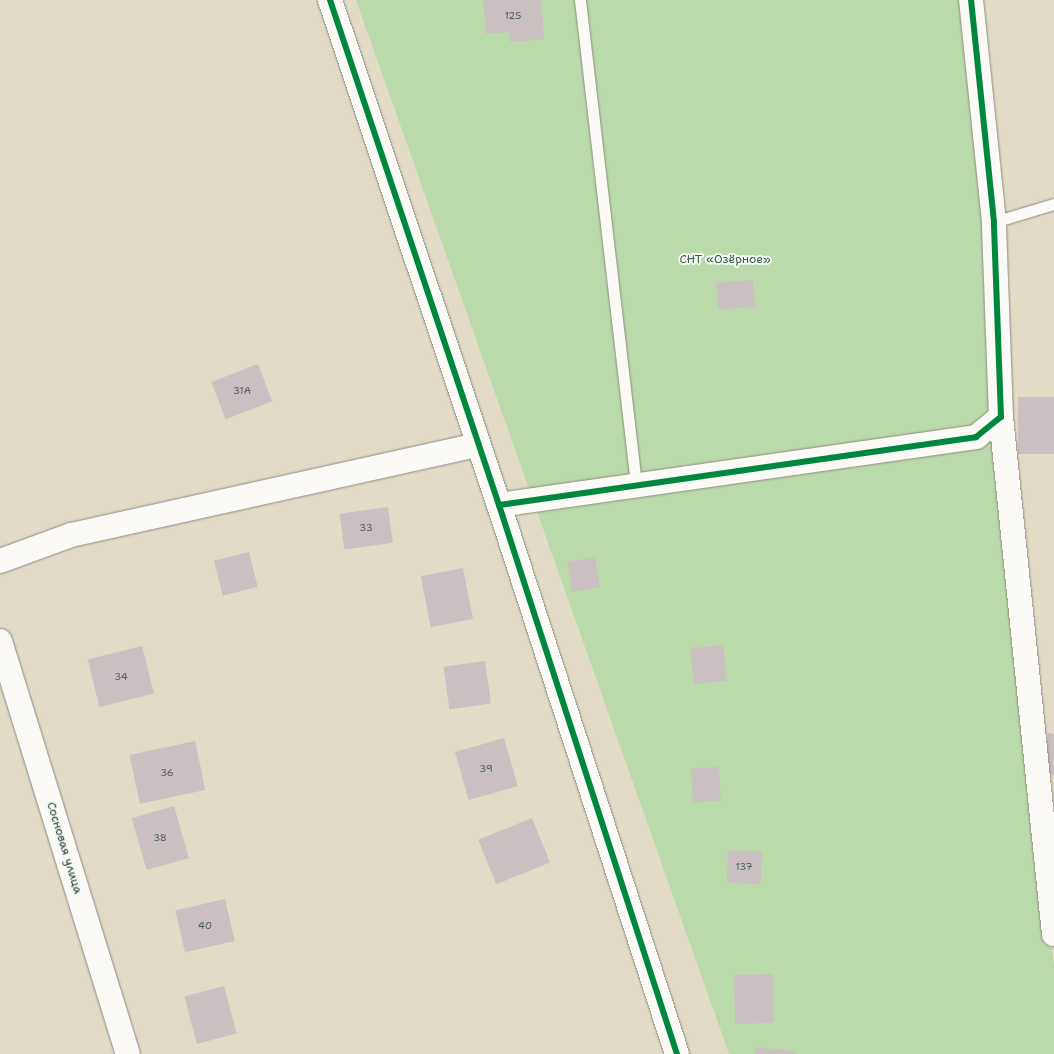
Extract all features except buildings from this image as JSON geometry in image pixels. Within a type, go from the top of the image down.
[{"type":"street","points":[[330,0],[477,444],[499,505],[677,1054]]},
{"type":"street","points":[[971,0],[994,222],[1001,417],[1054,934]]},
{"type":"street","points":[[499,505],[976,437],[1001,417]]},
{"type":"street","points":[[0,561],[71,536],[477,444]]},
{"type":"street","name":"Сосновая улица","points":[[0,641],[128,1054]]},
{"type":"lane","points":[[580,0],[636,485]]},
{"type":"lane","points":[[994,222],[1054,204]]},
{"type":"green space","name":"СНТ «Озёрное»","points":[[356,0],[962,0],[1054,967],[1054,1054],[729,1054]]},
{"type":"cycle path","points":[[330,0],[499,505],[677,1054]]},
{"type":"cycle path","points":[[499,505],[976,437],[1001,417],[994,222],[971,0]]}]
